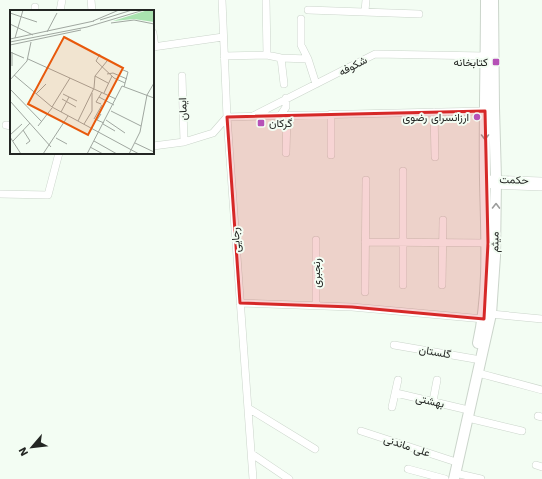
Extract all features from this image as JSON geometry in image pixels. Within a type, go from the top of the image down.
[{"type":"main road","name":"میثم","points":[[453,477],[475,359],[487,317],[488,244],[485,182],[486,0]]},
{"type":"main road","name":"میثم","points":[[453,477],[453,461],[478,373],[495,256],[496,182],[493,0]]},
{"type":"street","points":[[60,10],[62,0]]},
{"type":"street","points":[[91,0],[92,10]]},
{"type":"street","name":"رجایی","points":[[222,0],[227,117],[253,479]]},
{"type":"street","points":[[266,0],[267,55]]},
{"type":"street","points":[[365,11],[366,0]]},
{"type":"street","points":[[308,10],[419,14]]},
{"type":"street","points":[[301,19],[301,45],[308,59],[316,84]]},
{"type":"street","points":[[154,47],[223,37]]},
{"type":"street","name":"شکوفه","points":[[252,116],[375,54],[486,56]]},
{"type":"street","points":[[224,56],[267,55],[281,58],[308,59]]},
{"type":"street","points":[[281,58],[284,84]]},
{"type":"street","name":"ایمان","points":[[182,76],[184,142]]},
{"type":"street","points":[[286,98],[286,108],[283,116],[286,153]]},
{"type":"street","points":[[154,146],[184,142],[213,133],[227,117],[485,111]]},
{"type":"street","points":[[434,112],[435,157]]},
{"type":"street","points":[[330,114],[331,155]]},
{"type":"street","points":[[0,194],[48,195],[59,154]]},
{"type":"street","points":[[402,171],[403,285]]},
{"type":"street","points":[[365,292],[366,180]]},
{"type":"street","name":"حکمت","points":[[485,182],[542,181]]},
{"type":"street","name":"حکمت","points":[[496,182],[542,187]]},
{"type":"street","points":[[442,285],[443,220]]},
{"type":"street","name":"رنجبری","points":[[316,240],[316,306]]},
{"type":"street","points":[[365,242],[442,242],[488,244]]},
{"type":"street","points":[[240,302],[352,307],[487,317],[542,319]]},
{"type":"street","name":"گلستان","points":[[394,345],[475,359]]},
{"type":"street","points":[[478,373],[542,390]]},
{"type":"street","points":[[392,407],[398,380]]},
{"type":"street","points":[[433,401],[437,380]]},
{"type":"street","name":"بهشتی","points":[[396,393],[433,401],[522,431]]},
{"type":"street","points":[[248,408],[315,449]]},
{"type":"street","name":"علی ماندنی","points":[[361,431],[453,461]]},
{"type":"street","points":[[252,454],[289,479]]},
{"type":"street","points":[[408,469],[445,479]]},
{"type":"street","points":[[453,477],[480,479]]},
{"type":"highlighted area","points":[[485,111],[488,243],[484,319],[352,307],[240,303],[227,117]]},
{"type":"place","name":"کتابخانه","points":[[496,62]]},
{"type":"place","name":"ارزانسرای رضوی","points":[[477,117]]},
{"type":"place","name":"گرکان","points":[[261,123]]}]
